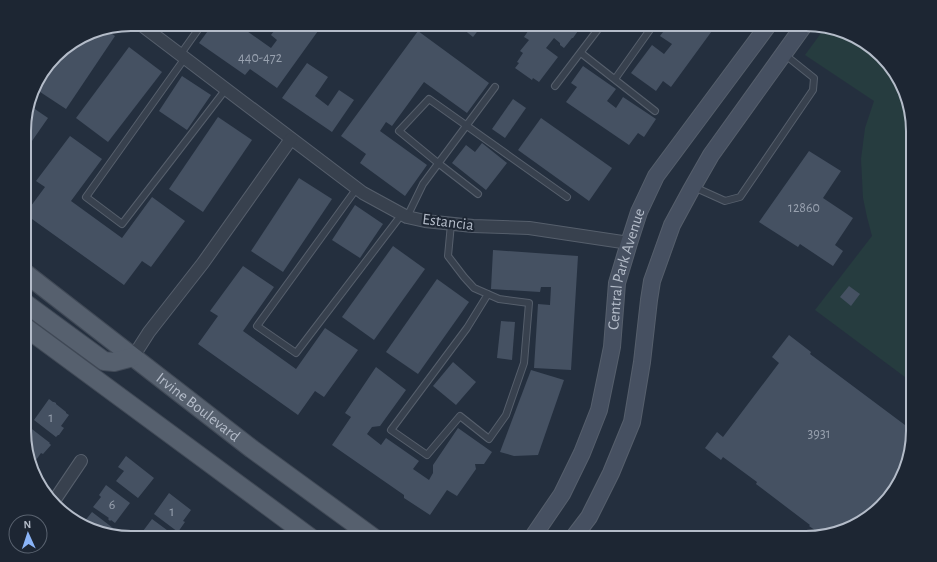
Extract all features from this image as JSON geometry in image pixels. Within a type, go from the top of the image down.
[{"type":"main road","name":"Irvine Boulevard","points":[[31,278],[252,449],[364,531]]},
{"type":"main road","points":[[31,308],[104,361],[114,362],[134,357]]},
{"type":"main road","points":[[31,331],[302,531]]},
{"type":"street","name":"Estancia","points":[[149,31],[363,193],[404,215],[425,221],[473,226],[529,228],[628,243]]},
{"type":"street","name":"Central Park Avenue","points":[[537,531],[562,494],[582,453],[599,410],[612,347],[617,283],[628,243],[639,212],[656,176],[764,31]]},
{"type":"street","name":"Central Park Avenue","points":[[578,531],[589,517],[632,422],[642,362],[652,281],[672,226],[711,155],[800,31]]},
{"type":"street","points":[[134,357],[149,332],[203,263],[291,139]]},
{"type":"street","points":[[56,497],[81,461]]},
{"type":"lane","points":[[198,31],[86,197],[122,224],[226,89]]},
{"type":"lane","points":[[555,86],[597,31]]},
{"type":"lane","points":[[615,79],[649,31]]},
{"type":"lane","points":[[581,53],[655,111]]},
{"type":"lane","points":[[693,186],[725,201],[740,197],[813,90],[814,78],[784,54]]},
{"type":"lane","points":[[357,188],[257,326],[296,353],[404,215],[423,184],[495,87]]},
{"type":"lane","points":[[478,194],[400,131],[429,99],[567,197]]},
{"type":"lane","points":[[451,224],[448,256],[474,288],[500,299],[529,303],[524,363],[506,416],[489,439],[460,416],[427,455],[391,430],[467,328],[488,294]]},
{"type":"green space","points":[[822,32],[832,34],[856,44],[877,60],[893,81],[901,99],[906,124],[906,378],[815,310],[872,236],[863,198],[861,159],[865,128],[874,101],[805,55]]},
{"type":"building","points":[[208,31],[247,31],[271,48],[277,40],[271,35],[274,31],[318,31],[277,88],[250,69],[245,75],[199,43]]},
{"type":"building","points":[[418,31],[489,83],[467,113],[424,82],[392,126],[386,122],[380,131],[427,165],[405,196],[360,163],[366,154],[341,136]]},
{"type":"building","points":[[466,31],[478,31],[473,37]]},
{"type":"building","points":[[528,31],[578,31],[564,48],[554,38],[546,48],[558,57],[539,82],[533,78],[532,80],[515,68],[523,53],[520,51],[529,40],[524,37]]},
{"type":"building","points":[[664,31],[712,31],[671,87],[663,81],[656,91],[631,73],[652,45],[664,54],[672,44],[660,36]]},
{"type":"building","points":[[111,33],[115,36],[66,109],[40,92],[44,81],[56,65],[75,48],[87,41]]},
{"type":"building","points":[[129,47],[162,72],[108,142],[76,118]]},
{"type":"building","points":[[307,63],[328,77],[315,96],[328,106],[339,90],[354,100],[332,132],[282,98]]},
{"type":"building","points":[[583,66],[616,89],[607,101],[616,108],[623,97],[656,119],[644,137],[638,133],[629,145],[566,102],[577,87],[571,83]]},
{"type":"building","points":[[182,76],[211,95],[187,130],[159,111]]},
{"type":"building","points":[[513,99],[526,108],[505,138],[492,129]]},
{"type":"building","points":[[34,108],[48,118],[31,142]]},
{"type":"building","points":[[218,117],[252,140],[203,212],[169,189]]},
{"type":"building","points":[[541,118],[612,168],[589,201],[518,150]]},
{"type":"building","points":[[70,136],[102,159],[71,201],[122,238],[152,197],[185,221],[151,267],[142,261],[124,285],[31,218],[31,206],[45,187],[36,181]]},
{"type":"building","points":[[482,143],[507,163],[486,190],[452,163],[466,145],[475,152]]},
{"type":"building","points":[[809,151],[841,171],[823,198],[853,218],[835,245],[843,251],[833,266],[800,244],[798,247],[759,222]]},
{"type":"building","points":[[299,178],[332,199],[283,272],[251,251]]},
{"type":"building","points":[[355,205],[383,224],[360,258],[332,240]]},
{"type":"building","points":[[393,246],[425,269],[374,340],[342,317]]},
{"type":"building","points":[[493,250],[578,256],[571,370],[534,368],[538,304],[550,305],[551,287],[541,287],[540,292],[491,289]]},
{"type":"building","points":[[243,266],[274,287],[243,331],[296,369],[325,328],[358,350],[324,397],[315,391],[298,415],[198,344],[218,316],[210,311]]},
{"type":"building","points":[[437,279],[469,302],[418,374],[386,352]]},
{"type":"building","points":[[849,286],[860,294],[851,306],[840,297]]},
{"type":"building","points":[[501,321],[515,322],[512,360],[497,358]]},
{"type":"building","points":[[789,335],[811,352],[810,354],[906,426],[904,451],[901,463],[893,481],[877,502],[856,518],[838,526],[816,531],[756,484],[757,482],[723,457],[721,460],[705,448],[717,432],[723,437],[779,363],[772,357]]},
{"type":"building","points":[[453,362],[476,382],[456,405],[433,386]]},
{"type":"building","points":[[376,367],[406,390],[380,426],[372,427],[367,434],[381,445],[386,438],[419,461],[413,469],[429,480],[433,473],[433,465],[458,428],[492,452],[484,464],[475,464],[476,469],[457,496],[447,490],[430,515],[404,498],[404,495],[332,445],[351,417],[345,413]]},
{"type":"building","points":[[531,370],[564,380],[538,455],[514,456],[500,452]]},
{"type":"building","points":[[49,399],[56,403],[69,415],[61,426],[64,428],[56,437],[34,420]]},
{"type":"building","points":[[31,428],[51,445],[43,454],[41,453],[36,461]]},
{"type":"building","points":[[126,456],[154,478],[138,498],[116,481],[124,471],[118,467]]},
{"type":"building","points":[[106,485],[130,503],[115,523],[111,520],[110,521],[108,519],[109,518],[93,507],[101,497],[99,495]]},
{"type":"building","points":[[169,493],[191,510],[183,521],[185,522],[179,531],[154,514]]},
{"type":"building","points":[[92,512],[113,528],[105,528],[86,520]]},
{"type":"building","points":[[152,519],[168,531],[143,531]]}]
